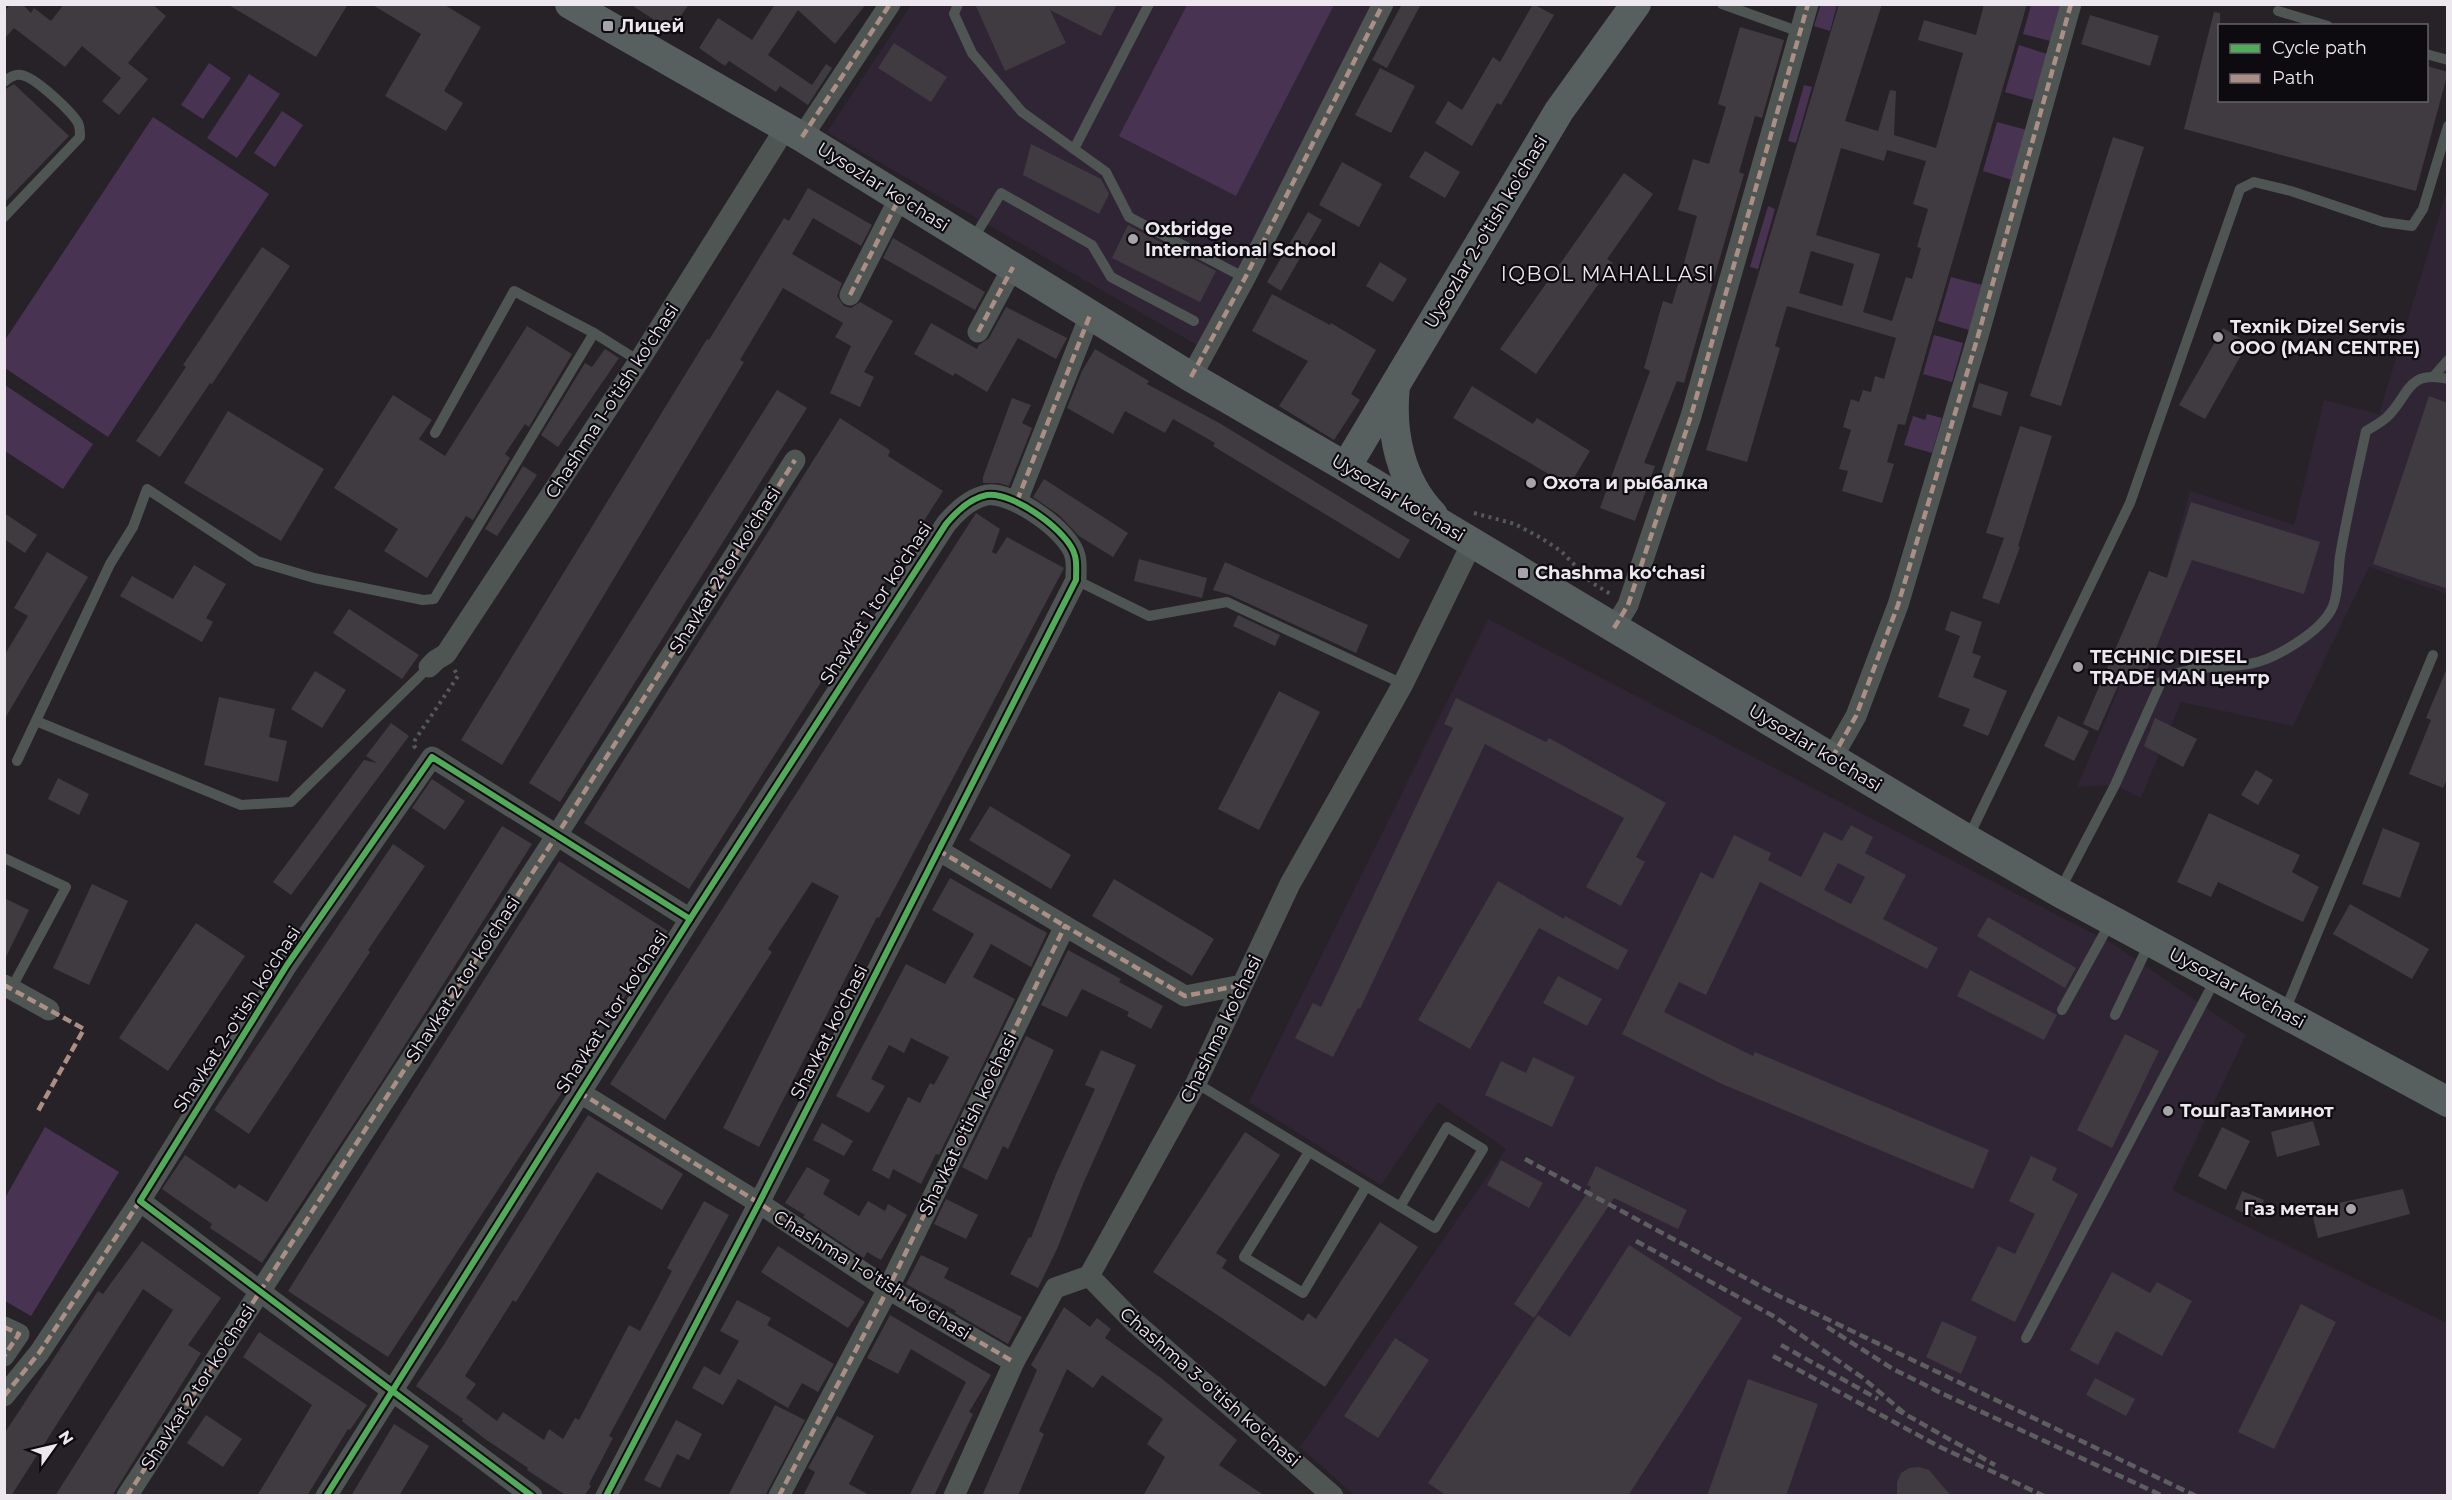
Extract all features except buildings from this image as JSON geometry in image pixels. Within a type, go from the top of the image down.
[{"type":"main road","name":"Uysozlar ko'chasi","points":[[570,4],[794,132],[1191,377],[1346,467],[1455,518],[1472,543],[1621,616],[1832,758],[1967,839],[2059,892],[2448,1102]]},
{"type":"main road","name":"Uysozlar 2-o'tish ko'chasi","points":[[1346,467],[1559,111],[1636,4]]},
{"type":"main road","points":[[1395,384],[1393,424],[1401,462],[1429,511],[1455,518]]},
{"type":"street","name":"Chashma 1-o'tish ko'chasi","points":[[438,661],[794,132],[890,4]]},
{"type":"street","points":[[1191,377],[1245,278],[1383,4]]},
{"type":"street","points":[[1621,616],[1691,416],[1808,4]]},
{"type":"street","points":[[1832,758],[1856,716],[1898,604],[1978,336],[2071,4]]},
{"type":"street","points":[[850,295],[900,197]]},
{"type":"street","points":[[978,332],[1013,267]]},
{"type":"street","points":[[1017,501],[1090,315]]},
{"type":"street","name":"Shavkat 2 tor ko'chasi","points":[[127,1496],[557,835],[795,460]]},
{"type":"street","name":"Shavkat 1 tor ko'chasi","points":[[326,1496],[579,1092],[946,524],[955,513],[976,498],[988,495],[1017,501],[1067,540],[1075,556],[1076,579]]},
{"type":"street","name":"Chashma ko'chasi","points":[[1089,1276],[1196,1083],[1290,884],[1402,684],[1472,543]]},
{"type":"street","name":"Shavkat ko'chasi","points":[[606,1496],[759,1203],[1076,579]]},
{"type":"street","points":[[432,757],[690,919]]},
{"type":"street","name":"Shavkat 2-o'tish ko'chasi","points":[[4,1396],[39,1353],[140,1201],[287,965],[432,757]]},
{"type":"street","points":[[938,850],[1185,996],[1242,985]]},
{"type":"street","name":"Shavkat o'tish ko'chasi","points":[[778,1496],[888,1289],[1065,926]]},
{"type":"street","points":[[8,987],[49,1010]]},
{"type":"street","name":"Chashma 1-o'tish ko'chasi","points":[[579,1092],[759,1203],[888,1289],[1014,1362]]},
{"type":"street","points":[[140,1201],[532,1496]]},
{"type":"street","points":[[954,1496],[1014,1362],[1055,1288],[1089,1276]]},
{"type":"street","name":"Chashma 3-o'tish ko'chasi","points":[[1089,1276],[1133,1321],[1333,1496]]},
{"type":"street","points":[[4,1356],[12,1330]]},
{"type":"lane","points":[[958,4],[954,14],[972,53],[1022,112],[1106,172],[1129,217],[1245,278]]},
{"type":"lane","points":[[1074,149],[1149,4]]},
{"type":"lane","points":[[1722,4],[1800,32]]},
{"type":"lane","points":[[2278,11],[2321,24]]},
{"type":"lane","points":[[2428,54],[2448,60]]},
{"type":"lane","points":[[4,82],[9,77],[21,75],[32,80],[64,106],[79,125],[80,137],[4,217]]},
{"type":"lane","points":[[1967,839],[2130,503],[2240,189],[2254,182],[2291,191],[2383,222],[2412,226],[2422,209],[2448,126]]},
{"type":"lane","points":[[972,241],[1000,193],[1092,244],[1111,277],[1194,321]]},
{"type":"lane","points":[[435,433],[514,291],[594,333],[639,362]]},
{"type":"lane","points":[[18,761],[110,564],[133,527],[147,489],[257,561],[314,578],[423,600],[435,599],[594,333]]},
{"type":"lane","points":[[2434,376],[2448,360]]},
{"type":"lane","points":[[2059,892],[2115,785],[2161,682],[2169,675],[2181,672],[2252,664],[2290,648],[2317,627],[2333,606],[2340,555],[2366,431],[2387,417],[2411,383],[2434,376],[2448,379]]},
{"type":"lane","points":[[1076,579],[1149,616],[1227,602],[1402,684]]},
{"type":"lane","points":[[2284,1013],[2433,655]]},
{"type":"lane","points":[[36,722],[241,805],[291,802],[438,661]]},
{"type":"lane","points":[[4,858],[66,887],[8,987]]},
{"type":"lane","points":[[2061,1010],[2111,920]]},
{"type":"lane","points":[[2115,1015],[2150,941]]},
{"type":"lane","points":[[2026,1338],[2217,977]]},
{"type":"lane","points":[[1196,1083],[1366,1187],[1435,1228],[1483,1149],[1448,1126],[1400,1207]]},
{"type":"lane","points":[[1309,1152],[1245,1257],[1303,1293],[1366,1187]]},
{"type":"path","points":[[1455,518],[1482,516],[1515,524],[1541,538],[1561,551],[1621,616]]},
{"type":"path","points":[[432,757],[414,746],[415,740],[458,676],[438,661]]},
{"type":"shaded area","points":[[1821,4],[1837,5],[1830,31],[1814,26]]},
{"type":"shaded area","name":"Oxbridge International School","points":[[911,5],[1379,5],[1197,345],[827,132]]},
{"type":"shaded area","points":[[1187,5],[1334,5],[1236,196],[1119,136]]},
{"type":"shaded area","points":[[2031,5],[2060,5],[2050,41],[2023,34]]},
{"type":"shaded area","points":[[2019,45],[2047,54],[2033,100],[2005,92]]},
{"type":"shaded area","points":[[209,63],[231,78],[203,119],[181,105]]},
{"type":"shaded area","points":[[249,74],[280,94],[237,158],[207,138]]},
{"type":"shaded area","points":[[1804,85],[1812,87],[1796,143],[1788,141]]},
{"type":"shaded area","points":[[282,111],[303,125],[275,167],[254,153]]},
{"type":"shaded area","points":[[153,117],[269,194],[108,437],[5,368],[5,340]]},
{"type":"shaded area","points":[[1997,122],[2027,130],[2012,180],[1983,171]]},
{"type":"shaded area","points":[[2447,190],[2447,594],[2369,567],[2293,726],[2181,702],[2141,798],[2115,785],[2077,787],[2168,572],[2190,491],[2294,525],[2324,400],[2379,414]]},
{"type":"shaded area","points":[[1768,206],[1775,209],[1758,269],[1750,267]]},
{"type":"shaded area","points":[[1951,277],[1982,285],[1969,330],[1938,321]]},
{"type":"shaded area","points":[[1934,335],[1963,343],[1952,382],[1923,374]]},
{"type":"shaded area","points":[[5,385],[93,444],[63,489],[5,451]]},
{"type":"shaded area","points":[[1927,414],[1942,418],[1932,453],[1904,445],[1913,416],[1925,420]]},
{"type":"shaded area","points":[[1488,619],[2115,945],[2246,1035],[2172,1190],[2447,1323],[2447,1495],[1354,1495],[1300,1447],[1506,1149],[1438,1102],[1381,1185],[1249,1102]]},
{"type":"shaded area","points":[[45,1127],[119,1172],[31,1316],[5,1301],[5,1198]]},
{"type":"railway","points":[[1525,1159],[1779,1296],[2196,1496]]},
{"type":"railway","points":[[1636,1241],[1775,1317],[1863,1378],[1904,1413]]},
{"type":"railway","points":[[1827,1327],[1893,1369],[2163,1496]]},
{"type":"railway","points":[[1781,1345],[1878,1399]]},
{"type":"railway","points":[[1773,1356],[1938,1446],[2044,1496]]},
{"type":"railway","points":[[1896,1409],[1995,1465]]},
{"type":"marked path","points":[[802,137],[890,4]]},
{"type":"marked path","points":[[1191,377],[1245,278],[1383,4]]},
{"type":"marked path","points":[[1614,628],[1628,605],[1691,416],[1808,4]]},
{"type":"marked path","points":[[1832,758],[1856,716],[1898,605],[1978,336],[2071,4]]},
{"type":"marked path","points":[[850,295],[900,197]]},
{"type":"marked path","points":[[978,332],[1013,267]]},
{"type":"marked path","points":[[1017,501],[1090,315]]},
{"type":"marked path","points":[[127,1496],[557,835],[795,460]]},
{"type":"marked path","points":[[938,850],[1065,926]]},
{"type":"marked path","points":[[779,1496],[888,1289],[1065,926],[1185,996],[1242,985]]},
{"type":"marked path","points":[[4,985],[84,1029],[38,1111]]},
{"type":"marked path","points":[[579,1092],[759,1203],[888,1289],[1014,1362]]},
{"type":"marked path","points":[[4,1396],[39,1353],[140,1201]]},
{"type":"marked path","points":[[4,1327],[19,1334],[4,1356]]},
{"type":"cycle path","points":[[326,1496],[690,919],[946,524],[964,506],[975,499],[987,495],[998,495],[1011,499],[1038,515],[1063,536],[1075,556],[1076,580],[759,1203],[606,1496]]},
{"type":"cycle path","points":[[532,1496],[140,1201],[287,965],[432,757],[690,919]]},
{"type":"place","name":"Лицей","points":[[608,26]]},
{"type":"place","name":"Oxbridge International School","points":[[1133,239]]},
{"type":"place","name":"Texnik Dizel Servis OOO (MAN CENTRE)","points":[[2218,337]]},
{"type":"place","name":"Охота и рыбалка","points":[[1531,483]]},
{"type":"place","name":"Chashma ko‘chasi","points":[[1523,573]]},
{"type":"place","name":"TECHNIC DIESEL TRADE MAN центр","points":[[2078,667]]},
{"type":"place","name":"ТошГазТаминот","points":[[2168,1111]]},
{"type":"place","name":"Газ метан","points":[[2351,1209]]},
{"type":"district","name":"IQBOL MAHALLASI","points":[[1608,274]]}]
